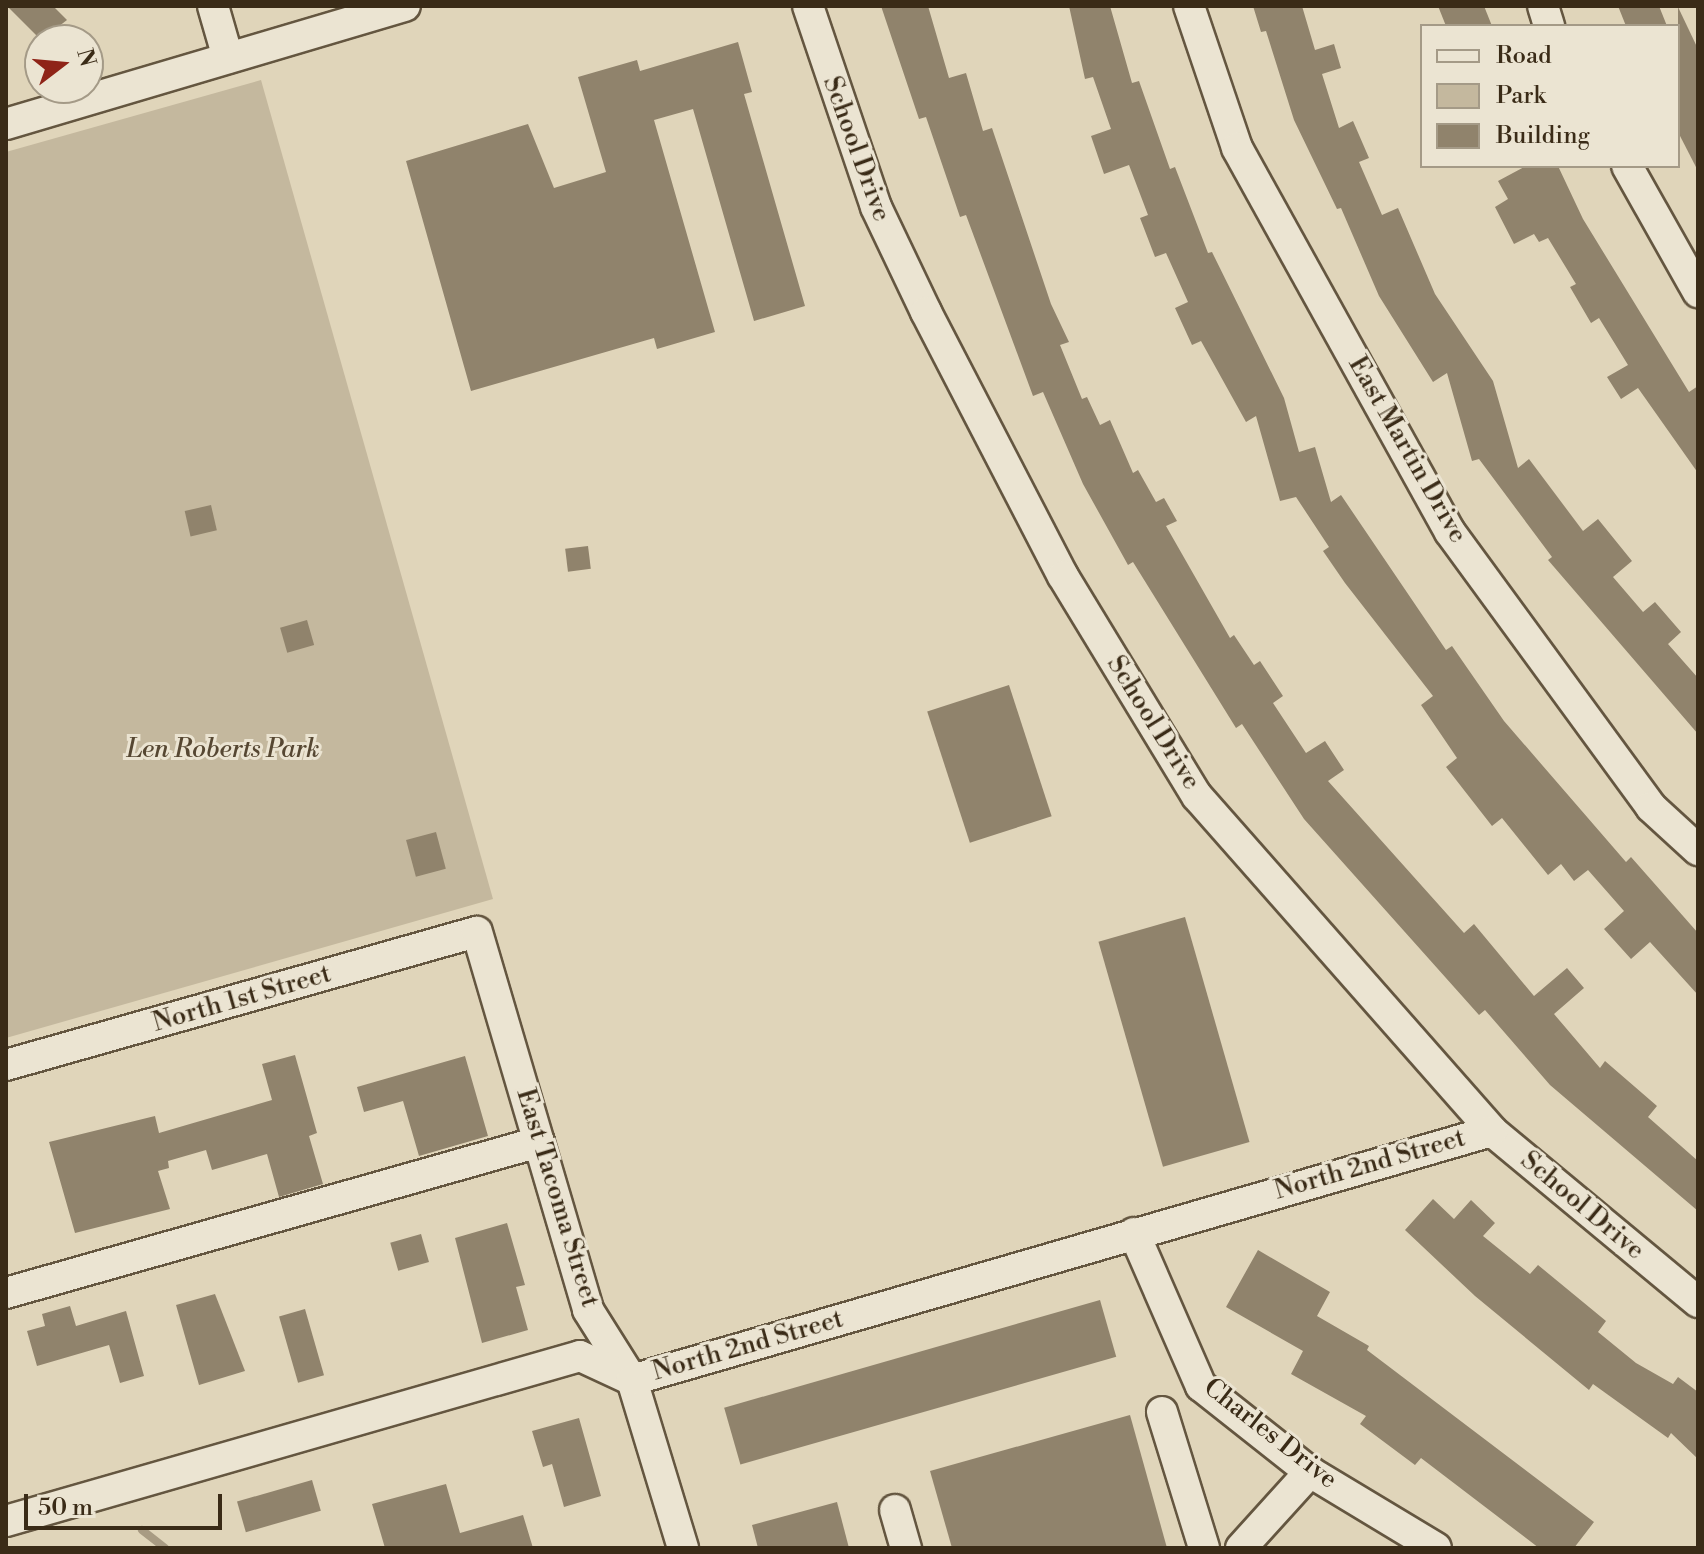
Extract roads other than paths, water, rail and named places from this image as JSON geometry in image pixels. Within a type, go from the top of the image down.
[{"type":"street","points":[[213,6],[228,58]]},
{"type":"street","points":[[6,124],[405,6]]},
{"type":"street","name":"School Drive","points":[[808,6],[876,207],[1063,576],[1197,796],[1492,1131],[1698,1302]]},
{"type":"street","name":"East Martin Drive","points":[[1189,6],[1237,148],[1450,532],[1651,807],[1698,850]]},
{"type":"street","points":[[1628,168],[1698,292]]},
{"type":"street","name":"North 1st Street","points":[[6,1065],[477,932]]},
{"type":"street","name":"East Tacoma Street","points":[[477,932],[588,1310],[632,1380],[683,1548]]},
{"type":"street","name":"North 2nd Street","points":[[6,1521],[580,1356],[632,1380],[1492,1131]]},
{"type":"street","points":[[6,1293],[539,1142]]},
{"type":"street","name":"Charles Drive","points":[[1134,1233],[1201,1386],[1310,1472],[1436,1548]]},
{"type":"street","points":[[1162,1412],[1204,1548]]},
{"type":"street","points":[[1241,1548],[1310,1472]]},
{"type":"street","points":[[895,1510],[906,1548]]},
{"type":"waterway","points":[[142,1530],[165,1548]]},
{"type":"park label","name":"Len Roberts Park","points":[[223,750]]}]
